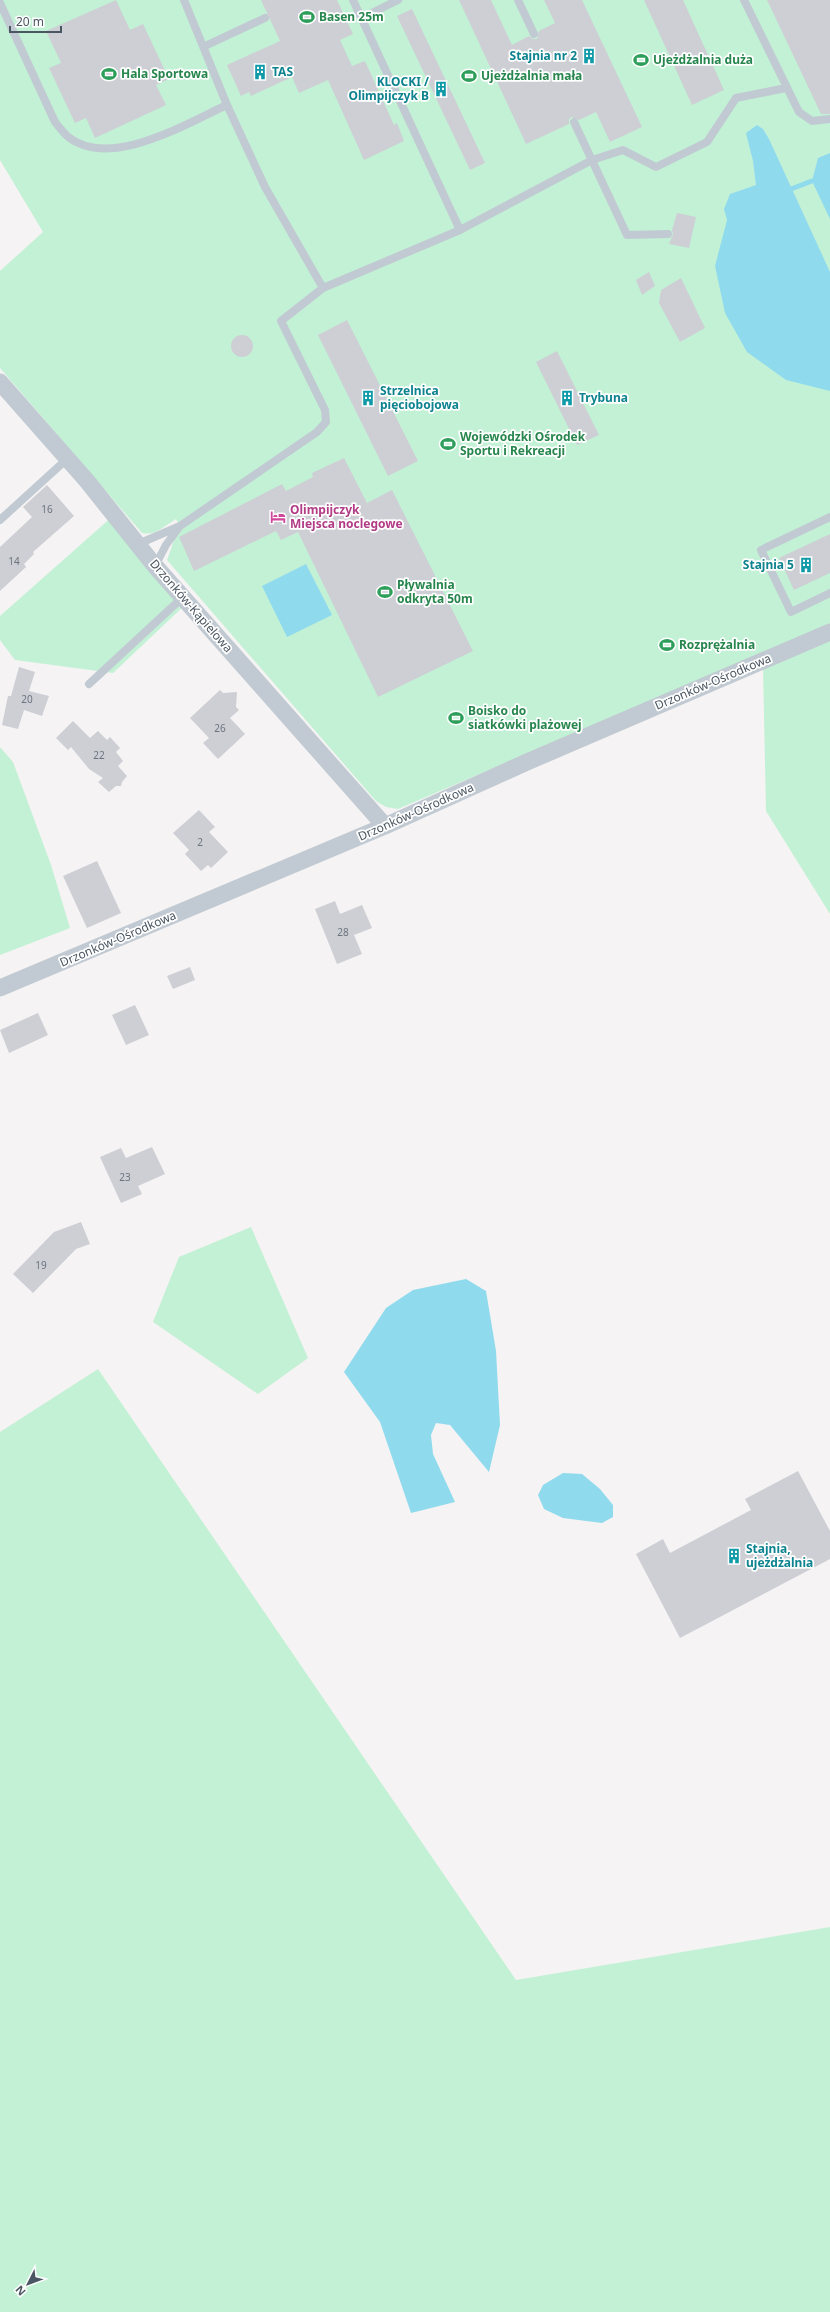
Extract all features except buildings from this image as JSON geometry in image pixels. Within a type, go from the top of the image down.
[{"type":"street","name":"Drzonków-Kąpielowa","points":[[0,382],[67,459],[155,566],[385,826]]},
{"type":"street","name":"Drzonków-Ośrodkowa","points":[[0,988],[385,826],[534,759],[830,632]]},
{"type":"lane","points":[[184,0],[205,46],[227,104],[266,187],[323,288]]},
{"type":"lane","points":[[353,0],[460,230]]},
{"type":"lane","points":[[362,18],[398,0]]},
{"type":"lane","points":[[518,0],[534,34]]},
{"type":"lane","points":[[744,0],[799,112],[812,121],[830,119]]},
{"type":"lane","points":[[0,3],[55,122],[68,137],[87,146],[108,149],[141,144],[227,104]]},
{"type":"lane","points":[[205,46],[265,18]]},
{"type":"lane","points":[[138,544],[180,526],[318,432],[326,422],[325,410],[281,321],[323,288],[460,230],[592,160],[623,150],[656,167],[707,142],[736,98],[786,88]]},
{"type":"lane","points":[[574,122],[627,235],[668,234]]},
{"type":"lane","points":[[0,520],[67,459]]},
{"type":"lane","points":[[830,517],[761,550],[791,612],[830,593]]},
{"type":"lane","points":[[155,566],[166,545],[180,526]]},
{"type":"lane","points":[[89,684],[183,597]]},
{"type":"green space","name":"Wojewódzki Ośrodek Sportu i Rekreacji","points":[[0,0],[830,0],[830,624],[398,809],[386,807],[376,801],[167,560],[176,535],[182,530],[176,519],[156,532],[147,534],[142,533],[0,368],[0,271],[43,232],[0,160]]},
{"type":"green space","points":[[114,515],[188,602],[113,673],[15,660],[0,640],[0,616]]},
{"type":"green space","points":[[830,638],[830,914],[766,811],[763,666]]},
{"type":"green space","points":[[0,747],[13,762],[51,865],[70,928],[0,955]]},
{"type":"green space","points":[[251,1227],[308,1358],[258,1394],[153,1322],[179,1257]]},
{"type":"green space","points":[[98,1369],[516,1980],[830,1927],[830,2312],[0,2312],[0,1432]]},
{"type":"water","points":[[757,125],[763,129],[769,139],[830,272],[830,391],[786,380],[747,352],[725,313],[715,266],[727,220],[724,209],[730,194],[756,185],[753,161],[746,133]]},
{"type":"water","points":[[830,153],[830,219],[812,181],[818,158]]},
{"type":"water","points":[[306,564],[332,615],[287,637],[262,586]]},
{"type":"water","points":[[466,1279],[486,1291],[496,1351],[500,1425],[489,1472],[450,1425],[436,1423],[431,1435],[433,1454],[455,1502],[411,1513],[380,1422],[344,1372],[386,1308],[413,1290]]},
{"type":"water","points":[[563,1473],[582,1474],[600,1489],[613,1505],[613,1517],[602,1523],[563,1518],[544,1509],[538,1495],[543,1485]]},
{"type":"waterway","points":[[791,189],[812,181]]},
{"type":"place","name":"Basen 25m","points":[[307,17]]},
{"type":"place","name":"Stajnia nr 2","points":[[589,56]]},
{"type":"place","name":"Ujeżdżalnia duża","points":[[641,60]]},
{"type":"place","name":"TAS","points":[[260,72]]},
{"type":"place","name":"Hala Sportowa","points":[[109,74]]},
{"type":"place","name":"Ujeżdżalnia mała","points":[[469,76]]},
{"type":"place","name":"KLOCKI / Olimpijczyk B","points":[[441,89]]},
{"type":"place","name":"Strzelnica pięciobojowa","points":[[368,398]]},
{"type":"place","name":"Trybuna","points":[[567,398]]},
{"type":"place","name":"Wojewódzki Ośrodek Sportu i Rekreacji","points":[[448,444]]},
{"type":"place","name":"Olimpijczyk Miejsca noclegowe","points":[[278,517]]},
{"type":"place","name":"Stajnia 5","points":[[806,565]]},
{"type":"place","name":"Pływalnia odkryta 50m","points":[[385,592]]},
{"type":"place","name":"Rozprężalnia","points":[[667,645]]},
{"type":"place","name":"Boisko do siatkówki plażowej","points":[[456,718]]},
{"type":"place","name":"Stajnia, ujeżdżalnia","points":[[734,1556]]}]
